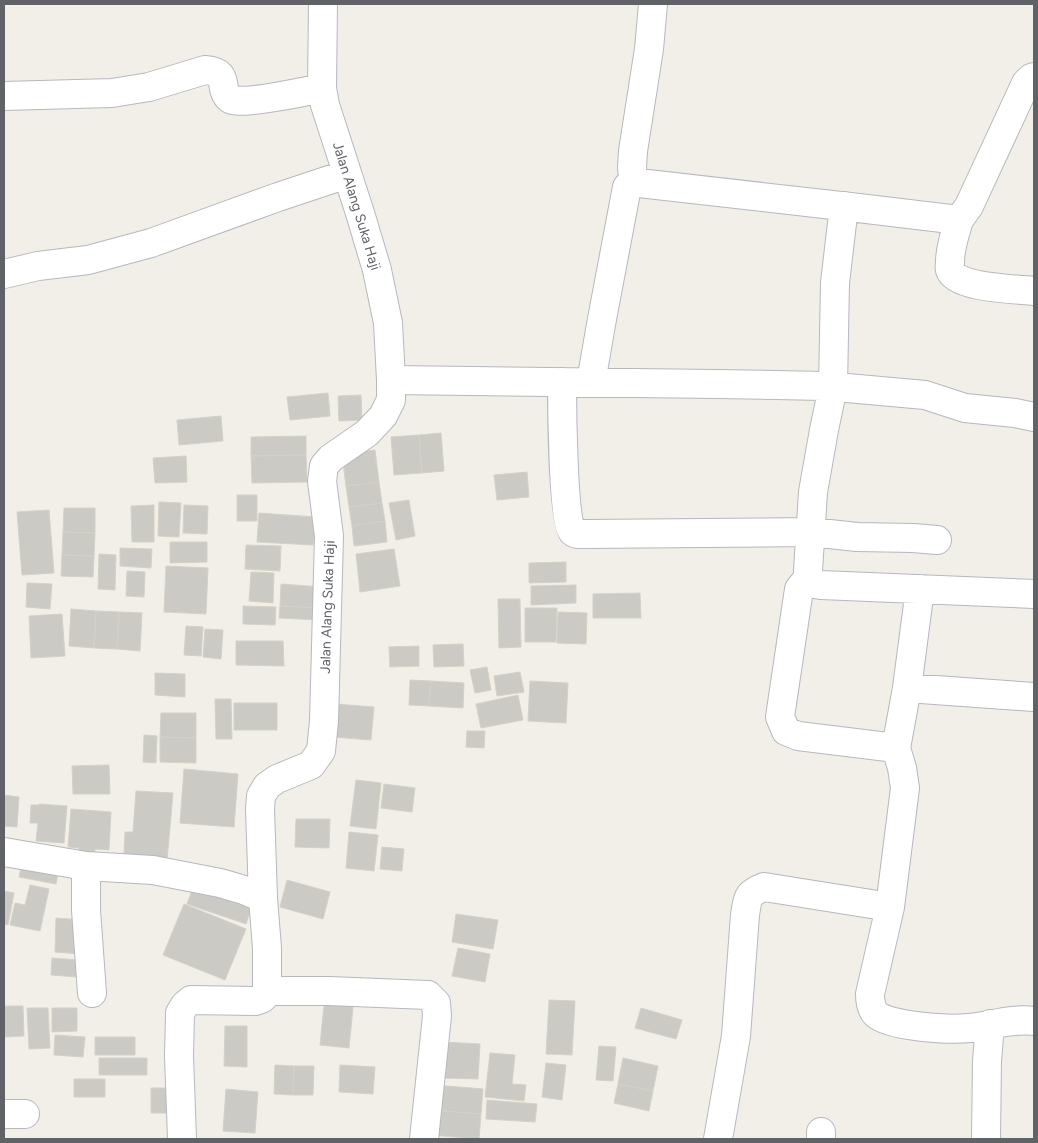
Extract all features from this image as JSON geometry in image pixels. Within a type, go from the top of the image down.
[{"type":"street","name":"Jalan Alang Suka Haji","points":[[267,991],[260,796],[267,786],[277,779],[311,765],[321,750],[324,712],[329,536],[322,481],[324,466],[331,458],[367,433],[383,416],[391,400],[388,323],[377,270],[322,88],[323,4]]},
{"type":"street","points":[[591,382],[625,195],[627,186],[633,180],[633,151],[653,4]]},
{"type":"street","points":[[4,96],[112,93],[149,87],[205,70],[214,70],[220,74],[227,96],[232,101],[237,102],[322,88]]},
{"type":"street","points":[[1034,77],[1026,83],[969,206],[959,220],[950,250],[950,270],[955,277],[962,281],[975,285],[1034,291]]},
{"type":"street","points":[[4,274],[38,266],[88,260],[151,243],[347,174]]},
{"type":"street","points":[[633,180],[639,183],[959,220]]},
{"type":"street","points":[[844,206],[835,283],[833,387],[813,492],[808,578],[799,589],[780,717],[786,731],[798,736],[896,748]]},
{"type":"street","points":[[391,380],[833,387],[926,395],[966,408],[1034,417]]},
{"type":"street","points":[[562,382],[566,498],[569,527],[572,532],[586,534],[811,532],[857,537],[937,540]]},
{"type":"street","points":[[808,578],[815,584],[1034,594]]},
{"type":"street","points":[[920,590],[896,748],[905,788],[890,907],[870,994],[871,1004],[875,1013],[885,1020],[920,1026],[969,1028],[1027,1020],[1034,1021]]},
{"type":"street","points":[[906,688],[1034,697]]},
{"type":"street","points":[[4,852],[86,866],[154,870],[220,883],[263,898]]},
{"type":"street","points":[[86,866],[86,910],[92,993]]},
{"type":"street","points":[[718,1139],[736,1036],[745,915],[748,899],[752,892],[764,887],[890,907]]},
{"type":"street","points":[[182,1139],[179,1056],[180,1014],[185,1005],[191,1000],[255,1001],[263,999],[267,991],[328,991],[428,995],[436,1002],[437,1016],[424,1139]]},
{"type":"street","points":[[986,1139],[987,1061],[990,1024]]},
{"type":"building","points":[[328,393],[330,416],[290,420],[287,397]]},
{"type":"building","points":[[361,395],[362,420],[339,421],[338,396]]},
{"type":"building","points":[[221,416],[223,441],[179,445],[177,420]]},
{"type":"building","points":[[441,433],[444,471],[422,473],[419,435]]},
{"type":"building","points":[[419,435],[422,473],[394,475],[391,437]]},
{"type":"building","points":[[306,436],[306,455],[251,456],[251,437]]},
{"type":"building","points":[[375,450],[379,482],[346,486],[342,454]]},
{"type":"building","points":[[306,455],[307,482],[252,483],[251,456]]},
{"type":"building","points":[[186,456],[187,482],[155,483],[153,458]]},
{"type":"building","points":[[527,472],[529,497],[497,500],[494,475]]},
{"type":"building","points":[[379,482],[382,503],[349,507],[346,486]]},
{"type":"building","points":[[237,495],[257,495],[257,521],[237,521]]},
{"type":"building","points":[[409,500],[415,536],[396,540],[389,503]]},
{"type":"building","points":[[159,502],[181,503],[179,537],[158,536]]},
{"type":"building","points":[[382,503],[385,521],[352,526],[349,507]]},
{"type":"building","points":[[154,505],[154,542],[132,542],[131,506]]},
{"type":"building","points":[[184,505],[208,506],[207,534],[183,533]]},
{"type":"building","points":[[64,508],[95,508],[95,533],[63,532]]},
{"type":"building","points":[[49,510],[54,573],[22,575],[17,512]]},
{"type":"building","points":[[259,513],[316,517],[313,545],[257,542]]},
{"type":"building","points":[[385,521],[387,542],[354,546],[352,526]]},
{"type":"building","points":[[63,532],[95,533],[94,556],[62,555]]},
{"type":"building","points":[[170,542],[207,542],[207,562],[170,563]]},
{"type":"building","points":[[246,545],[281,546],[280,571],[245,569]]},
{"type":"building","points":[[120,548],[152,549],[151,568],[120,566]]},
{"type":"building","points":[[394,549],[400,586],[360,592],[356,554]]},
{"type":"building","points":[[99,554],[116,555],[115,590],[98,589]]},
{"type":"building","points":[[62,555],[94,556],[93,577],[61,576]]},
{"type":"building","points":[[566,562],[566,582],[529,583],[529,563]]},
{"type":"building","points":[[166,566],[208,568],[206,614],[164,612]]},
{"type":"building","points":[[127,571],[145,572],[144,597],[126,596]]},
{"type":"building","points":[[251,572],[274,573],[273,603],[249,601]]},
{"type":"building","points":[[27,583],[52,584],[50,609],[26,607]]},
{"type":"building","points":[[281,584],[322,587],[321,608],[280,606]]},
{"type":"building","points":[[576,585],[576,603],[531,605],[531,586]]},
{"type":"building","points":[[640,593],[641,618],[593,618],[593,594]]},
{"type":"building","points":[[498,599],[520,599],[521,647],[499,648]]},
{"type":"building","points":[[243,606],[276,607],[275,625],[243,624]]},
{"type":"building","points":[[280,606],[321,608],[320,620],[279,618]]},
{"type":"building","points":[[525,608],[557,608],[556,642],[525,642]]},
{"type":"building","points":[[71,609],[96,611],[94,648],[69,646]]},
{"type":"building","points":[[96,611],[119,612],[117,649],[94,648]]},
{"type":"building","points":[[119,612],[142,613],[140,651],[117,649]]},
{"type":"building","points":[[558,612],[587,613],[586,644],[557,643]]},
{"type":"building","points":[[62,614],[65,656],[31,658],[29,616]]},
{"type":"building","points":[[186,626],[203,627],[201,656],[184,655]]},
{"type":"building","points":[[205,629],[223,630],[221,659],[203,657]]},
{"type":"building","points":[[236,641],[283,641],[284,666],[236,665]]},
{"type":"building","points":[[463,644],[464,666],[434,667],[433,645]]},
{"type":"building","points":[[419,646],[419,666],[390,667],[389,647]]},
{"type":"building","points":[[487,667],[491,690],[475,693],[470,670]]},
{"type":"building","points":[[520,672],[524,692],[497,696],[494,676]]},
{"type":"building","points":[[155,673],[185,674],[185,697],[155,695]]},
{"type":"building","points":[[410,680],[431,681],[429,706],[409,705]]},
{"type":"building","points":[[431,681],[464,683],[463,708],[429,706]]},
{"type":"building","points":[[530,681],[568,683],[566,723],[528,721]]},
{"type":"building","points":[[518,695],[523,720],[481,728],[476,704]]},
{"type":"building","points":[[215,699],[231,699],[232,739],[216,739]]},
{"type":"building","points":[[234,703],[277,703],[277,730],[234,730]]},
{"type":"building","points":[[336,704],[374,707],[371,740],[333,737]]},
{"type":"building","points":[[161,713],[196,713],[196,738],[160,737]]},
{"type":"building","points":[[467,731],[485,731],[484,748],[466,747]]},
{"type":"building","points":[[144,735],[157,736],[156,763],[143,762]]},
{"type":"building","points":[[160,737],[196,738],[196,763],[160,762]]},
{"type":"building","points":[[109,765],[110,794],[73,794],[72,766]]},
{"type":"building","points":[[184,769],[238,774],[234,827],[180,823]]},
{"type":"building","points":[[356,780],[381,783],[376,829],[350,826]]},
{"type":"building","points":[[384,784],[415,788],[412,812],[381,808]]},
{"type":"building","points":[[136,791],[173,793],[167,861],[132,858],[132,854],[124,853],[125,832],[133,832]]},
{"type":"building","points":[[4,795],[19,797],[17,827],[4,826]]},
{"type":"building","points":[[31,805],[67,806],[64,843],[36,841],[38,823],[30,823]]},
{"type":"building","points":[[71,809],[111,812],[109,850],[95,849],[94,857],[78,856],[79,848],[68,847]]},
{"type":"building","points":[[296,819],[330,819],[329,848],[295,847]]},
{"type":"building","points":[[349,832],[378,835],[374,871],[346,868]]},
{"type":"building","points":[[382,847],[404,849],[402,871],[380,869]]},
{"type":"building","points":[[23,857],[60,863],[56,884],[19,877]]},
{"type":"building","points":[[196,880],[254,900],[246,924],[187,904]]},
{"type":"building","points":[[287,880],[330,892],[323,919],[280,907]]},
{"type":"building","points":[[30,885],[49,889],[40,931],[10,925],[15,903],[25,905]]},
{"type":"building","points":[[4,891],[14,893],[8,925],[4,924]]},
{"type":"building","points":[[184,904],[246,929],[225,980],[163,955]]},
{"type":"building","points":[[456,914],[498,920],[493,949],[452,942]]},
{"type":"building","points":[[56,918],[84,920],[82,954],[55,952]]},
{"type":"building","points":[[458,948],[490,954],[485,982],[452,976]]},
{"type":"building","points":[[52,958],[78,960],[77,977],[51,975]]},
{"type":"building","points":[[325,995],[354,998],[349,1048],[320,1045]]},
{"type":"building","points":[[549,1000],[575,1001],[572,1055],[546,1054]]},
{"type":"building","points":[[4,1006],[23,1006],[24,1036],[4,1037]]},
{"type":"building","points":[[27,1008],[48,1008],[50,1048],[29,1049]]},
{"type":"building","points":[[52,1008],[77,1008],[77,1031],[52,1032]]},
{"type":"building","points":[[641,1008],[682,1020],[676,1039],[635,1028]]},
{"type":"building","points":[[225,1026],[247,1026],[247,1067],[224,1066]]},
{"type":"building","points":[[55,1035],[85,1037],[83,1057],[54,1055]]},
{"type":"building","points":[[95,1037],[135,1037],[135,1055],[95,1055]]},
{"type":"building","points":[[444,1042],[480,1044],[478,1079],[442,1078]]},
{"type":"building","points":[[599,1046],[616,1047],[613,1081],[596,1080]]},
{"type":"building","points":[[490,1053],[515,1055],[512,1084],[526,1085],[524,1101],[485,1097]]},
{"type":"building","points":[[99,1058],[147,1058],[147,1075],[99,1075]]},
{"type":"building","points":[[623,1058],[658,1066],[653,1091],[618,1084]]},
{"type":"building","points":[[546,1063],[566,1065],[562,1100],[542,1097]]},
{"type":"building","points":[[275,1065],[294,1066],[293,1095],[274,1094]]},
{"type":"building","points":[[340,1065],[375,1067],[373,1094],[339,1092]]},
{"type":"building","points":[[294,1066],[314,1066],[313,1095],[293,1095]]},
{"type":"building","points":[[74,1079],[105,1079],[105,1097],[74,1097]]},
{"type":"building","points":[[618,1084],[653,1091],[649,1111],[614,1103]]},
{"type":"building","points":[[435,1085],[483,1089],[481,1114],[432,1110]]},
{"type":"building","points":[[151,1088],[175,1088],[175,1113],[151,1113]]},
{"type":"building","points":[[226,1089],[258,1092],[255,1133],[223,1131]]},
{"type":"building","points":[[487,1100],[537,1104],[535,1122],[486,1119]]},
{"type":"building","points":[[432,1110],[481,1114],[479,1139],[430,1135]]}]
